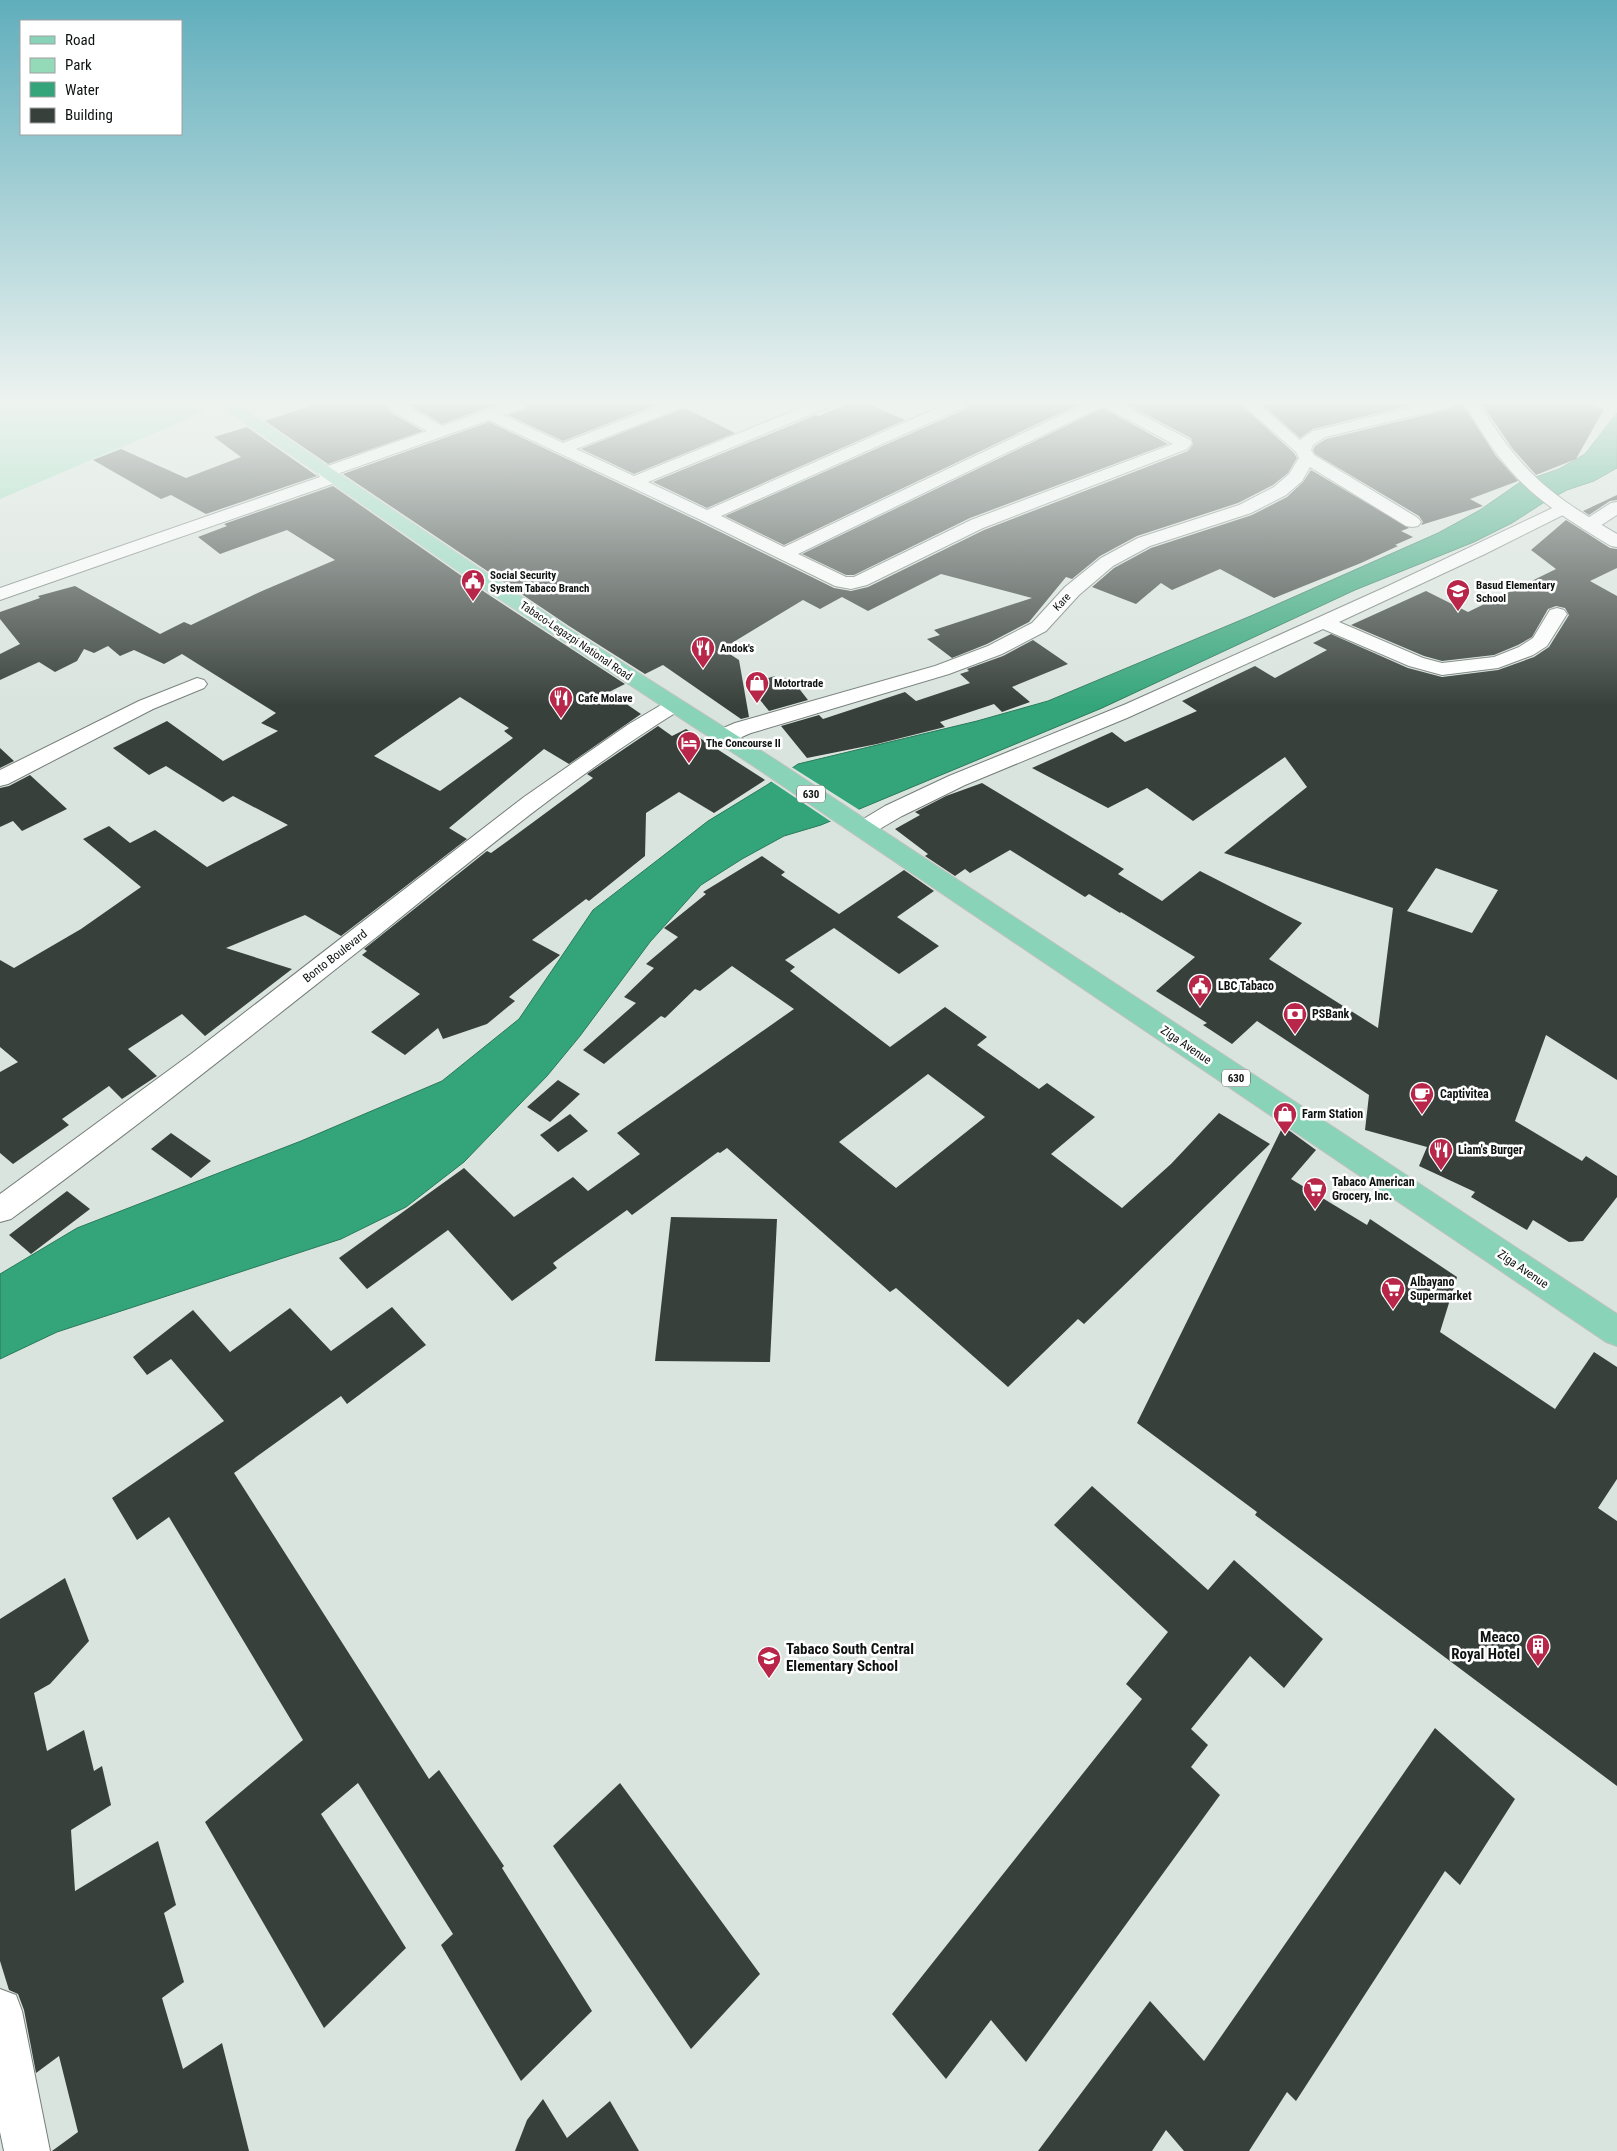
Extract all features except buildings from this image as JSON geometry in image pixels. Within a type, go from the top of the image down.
[{"type":"main road","name":"Tabaco-Legazpi National Road","points":[[373,504],[859,827]]},
{"type":"main road","name":"Ziga Avenue","points":[[859,827],[1617,1332]]},
{"type":"street","points":[[0,594],[248,504]]},
{"type":"street","points":[[682,504],[842,582],[851,583],[860,581],[977,524],[1028,504]]},
{"type":"street","points":[[707,516],[733,504]]},
{"type":"street","points":[[783,554],[887,504]]},
{"type":"street","name":"Kare","points":[[722,737],[752,725],[942,670],[995,650],[1039,627],[1072,591],[1107,562],[1144,542],[1254,504]]},
{"type":"street","points":[[1384,504],[1412,522]]},
{"type":"street","points":[[859,827],[958,779],[1081,731],[1324,622],[1492,545],[1561,506],[1617,542]]},
{"type":"street","points":[[1589,525],[1617,507]]},
{"type":"street","points":[[1324,622],[1416,662],[1442,669],[1498,662],[1526,651],[1540,642],[1557,614]]},
{"type":"street","points":[[0,779],[146,705],[197,684]]},
{"type":"street","name":"Bonto Boulevard","points":[[0,1210],[58,1170],[219,1048],[465,853],[590,760],[643,724],[674,706]]},
{"type":"street","points":[[0,2011],[27,2151]]},
{"type":"water","points":[[1488,504],[1541,504],[1512,523],[1474,542],[1355,590],[1102,708],[821,825],[784,836],[742,859],[701,885],[650,942],[580,1036],[547,1076],[464,1162],[406,1207],[341,1239],[57,1332],[0,1359],[0,1274],[77,1228],[301,1141],[442,1081],[519,1019],[593,910],[708,821],[798,764],[977,721],[1048,701],[1253,615],[1438,533]]},
{"type":"pier","points":[[790,766],[861,811],[833,823],[769,780]]},
{"type":"place","name":"Social Security System Tabaco Branch","points":[[473,602]]},
{"type":"place","name":"Basud Elementary School","points":[[1458,612]]},
{"type":"place","name":"Andok's","points":[[703,669]]},
{"type":"place","name":"Motortrade","points":[[757,704]]},
{"type":"place","name":"Cafe Molave","points":[[561,719]]},
{"type":"place","name":"The Concourse II","points":[[689,764]]},
{"type":"place","name":"LBC Tabaco","points":[[1200,1007]]},
{"type":"place","name":"PSBank","points":[[1295,1035]]},
{"type":"place","name":"Captivitea","points":[[1422,1115]]},
{"type":"place","name":"Farm Station","points":[[1285,1135]]},
{"type":"place","name":"Liam's Burger","points":[[1441,1171]]},
{"type":"place","name":"Tabaco American Grocery, Inc.","points":[[1315,1210]]},
{"type":"place","name":"Albayano Supermarket","points":[[1393,1310]]},
{"type":"place","name":"Meaco Royal Hotel","points":[[1538,1667]]},
{"type":"place","name":"Tabaco South Central Elementary School","points":[[769,1679]]}]
